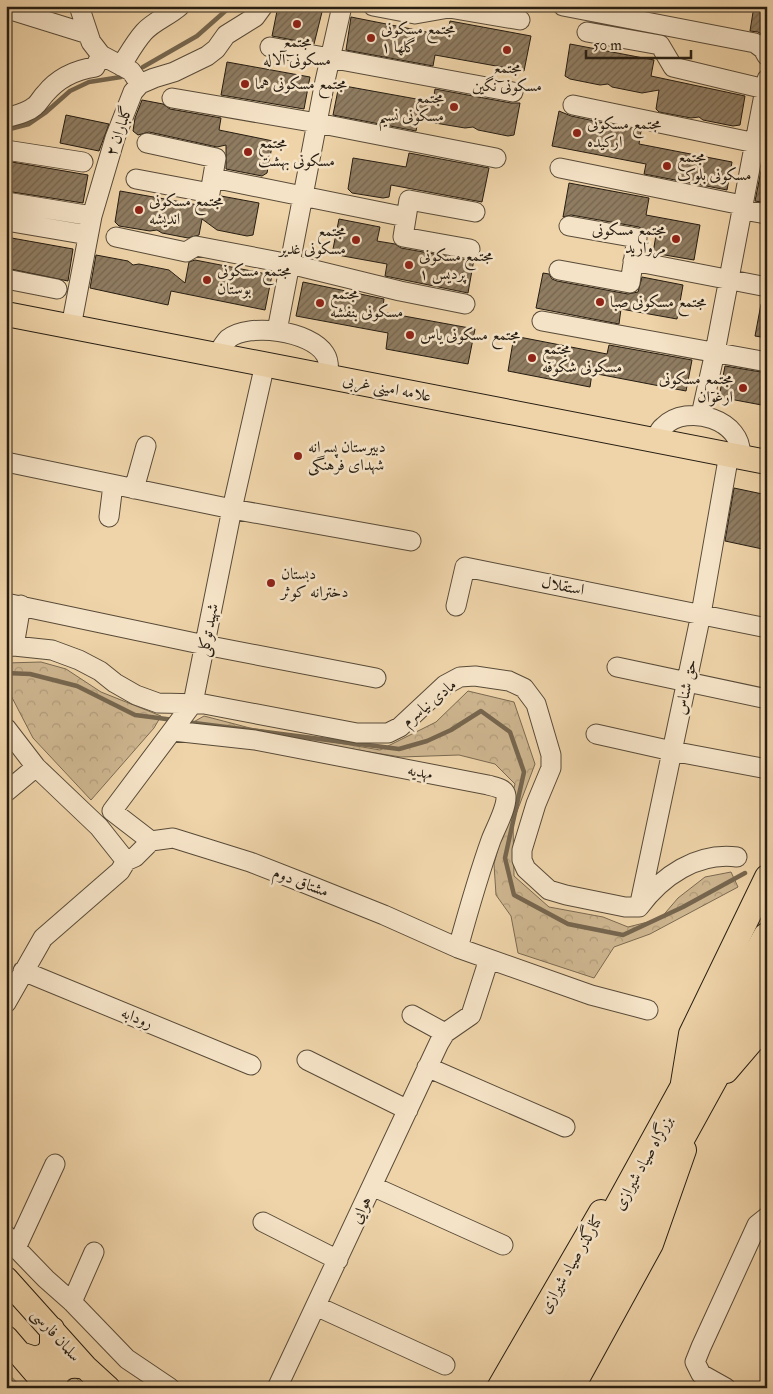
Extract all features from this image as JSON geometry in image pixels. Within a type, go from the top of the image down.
[{"type":"highway","name":"بزرگراه صیاد شیرازی","points":[[543,1388],[691,1098],[767,937]]},
{"type":"highway","name":"بزرگراه صیاد شیرازی","points":[[519,1388],[691,1098],[767,981]]},
{"type":"main road","name":"علامه امینی غربی","points":[[6,314],[655,440],[732,458],[767,471]]},
{"type":"main road","name":"علامه امینی غربی","points":[[6,329],[262,377],[732,458],[767,462]]},
{"type":"main road","points":[[572,1388],[651,1244],[691,1098],[691,1034],[767,876]]},
{"type":"main road","points":[[691,1098],[767,1023]]},
{"type":"main road","name":"کنارگذر صیاد شیرازی","points":[[499,1388],[599,1215],[691,1098]]},
{"type":"main road","name":"سلمان فارسی","points":[[6,1279],[85,1367],[108,1388]]},
{"type":"main road","points":[[13,1346],[35,1359],[47,1355],[52,1346],[52,1329]]},
{"type":"main road","points":[[13,1346],[49,1388]]},
{"type":"main road","points":[[54,1388],[56,1375],[63,1367],[74,1364],[85,1367]]},
{"type":"street","points":[[79,6],[91,42],[101,55],[131,71],[140,84],[204,59],[216,49],[226,35],[255,17],[263,6]]},
{"type":"street","points":[[121,66],[144,32],[180,6]]},
{"type":"street","points":[[277,331],[317,123],[342,6]]},
{"type":"street","points":[[373,6],[415,14],[449,8],[520,20]]},
{"type":"street","points":[[563,6],[755,43],[763,49],[767,56]]},
{"type":"street","points":[[14,11],[88,34]]},
{"type":"street","points":[[587,32],[660,45],[673,67],[766,84],[760,144],[742,206],[715,352],[701,415]]},
{"type":"street","points":[[270,47],[513,92]]},
{"type":"street","points":[[6,118],[22,114],[36,106],[54,84],[73,72],[95,67],[101,55]]},
{"type":"street","name":"گلباران ۲","points":[[71,326],[90,226],[123,116],[133,92],[140,84]]},
{"type":"street","points":[[172,98],[317,123],[496,158]]},
{"type":"street","points":[[573,105],[760,144]]},
{"type":"street","points":[[136,178],[210,193],[216,158],[147,143]]},
{"type":"street","points":[[6,150],[83,162]]},
{"type":"street","points":[[560,168],[742,206],[749,211],[767,214]]},
{"type":"street","points":[[213,178],[406,217]]},
{"type":"street","points":[[470,248],[403,237],[409,200],[475,212]]},
{"type":"street","points":[[6,202],[90,226]]},
{"type":"street","points":[[6,221],[90,226]]},
{"type":"street","points":[[559,270],[630,283],[637,238],[569,226]]},
{"type":"street","points":[[116,237],[186,252],[196,246],[290,264],[400,291],[465,304]]},
{"type":"street","points":[[633,261],[767,287]]},
{"type":"street","points":[[6,279],[57,289]]},
{"type":"street","points":[[542,321],[767,362]]},
{"type":"street","points":[[217,355],[229,338],[251,330],[277,331],[302,338],[316,345],[326,354],[329,369],[328,377]]},
{"type":"street","name":"شهید توکلی","points":[[151,841],[112,811],[193,703],[232,509],[262,377]]},
{"type":"street","points":[[655,440],[663,426],[671,421],[682,417],[701,415],[713,418],[734,433],[741,444],[732,458]]},
{"type":"street","points":[[134,490],[146,446]]},
{"type":"street","name":"حق شناس","points":[[638,913],[702,614],[732,458]]},
{"type":"street","points":[[6,462],[134,490],[411,541]]},
{"type":"street","points":[[109,517],[112,485]]},
{"type":"street","name":"استقلال","points":[[456,606],[464,567],[702,614]]},
{"type":"street","points":[[10,647],[13,604],[205,645],[376,678]]},
{"type":"street","points":[[702,614],[767,628]]},
{"type":"street","name":"مادی نیاسرم","points":[[10,647],[52,650],[79,660],[100,671],[115,683],[136,695],[158,703],[193,703],[213,706],[357,733],[388,733],[400,727],[444,685],[460,677],[475,676],[509,681],[524,688],[536,704],[551,755],[551,768],[536,804],[522,850],[522,860],[526,869],[549,890],[625,907],[638,913]]},
{"type":"street","points":[[617,667],[767,700]]},
{"type":"street","points":[[6,728],[36,767],[99,827],[126,862]]},
{"type":"street","name":"مهدیه","points":[[173,731],[255,740],[488,785],[503,790],[506,795],[506,803],[491,840],[458,948]]},
{"type":"street","points":[[596,734],[672,751],[767,768]]},
{"type":"street","points":[[6,792],[36,767]]},
{"type":"street","name":"مشتاق دوم","points":[[151,841],[173,838],[250,862],[384,915],[458,948],[591,995],[648,1010]]},
{"type":"street","points":[[6,1003],[43,938],[120,871],[126,862],[151,841]]},
{"type":"street","points":[[638,913],[652,890],[690,864],[723,856],[737,857]]},
{"type":"street","name":"هوایی","points":[[280,1387],[316,1306],[445,1033],[471,1015],[489,959]]},
{"type":"street","name":"رودابه","points":[[23,971],[251,1065]]},
{"type":"street","points":[[412,1016],[445,1033]]},
{"type":"street","points":[[307,1060],[408,1110]]},
{"type":"street","points":[[428,1067],[565,1127]]},
{"type":"street","points":[[55,1164],[11,1242],[127,1359],[170,1388]]},
{"type":"street","points":[[372,1186],[503,1245]]},
{"type":"street","points":[[726,1388],[701,1374],[696,1362],[701,1347],[757,1225],[767,1218]]},
{"type":"street","points":[[263,1222],[338,1260]]},
{"type":"street","points":[[72,1302],[94,1252]]},
{"type":"street","points":[[316,1306],[445,1365]]},
{"type":"green space","points":[[41,662],[66,669],[101,692],[161,716],[154,728],[91,800],[33,738],[6,686],[6,663]]},
{"type":"green space","points":[[468,691],[514,702],[535,764],[513,822],[514,876],[549,907],[603,917],[628,927],[660,919],[678,898],[705,877],[731,872],[738,887],[650,934],[614,947],[594,978],[518,953],[511,916],[496,895],[494,864],[515,784],[495,764],[459,755],[401,757],[190,724],[204,716],[250,728],[380,750],[436,722]]},
{"type":"green space","points":[[6,1371],[22,1388],[6,1388]]},
{"type":"green space","points":[[74,1376],[87,1388],[72,1388],[68,1382]]},
{"type":"building","name":"مجتمع مسکونی آلاله","points":[[278,6],[293,6],[322,12],[314,44],[272,36]]},
{"type":"building","points":[[754,6],[767,6],[767,37],[758,32],[750,31]]},
{"type":"building","points":[[351,17],[447,36],[450,21],[531,36],[524,71],[435,55],[433,66],[346,50]]},
{"type":"building","points":[[570,44],[654,60],[651,76],[745,96],[740,125],[733,126],[703,120],[699,117],[691,118],[659,112],[656,109],[659,90],[642,93],[612,87],[608,84],[600,85],[570,79],[565,76]]},
{"type":"building","points":[[227,62],[310,77],[304,109],[221,95]]},
{"type":"building","points":[[339,85],[433,102],[435,89],[520,103],[514,135],[508,136],[478,130],[473,127],[465,128],[435,123],[420,111],[416,131],[333,115]]},
{"type":"building","points":[[142,100],[163,104],[170,109],[221,118],[219,130],[273,141],[267,173],[262,176],[226,169],[226,145],[217,147],[149,132],[138,135],[133,131],[135,118]]},
{"type":"building","points":[[559,111],[571,116],[641,131],[639,144],[732,162],[727,190],[644,174],[646,164],[552,146]]},
{"type":"building","points":[[66,115],[109,124],[99,151],[60,143]]},
{"type":"building","points":[[409,153],[489,168],[482,202],[391,185],[389,197],[383,198],[352,193],[348,189],[353,158],[406,167]]},
{"type":"building","points":[[6,161],[88,175],[83,203],[6,191]]},
{"type":"building","points":[[762,166],[767,167],[767,203],[755,201]]},
{"type":"building","points":[[569,183],[649,198],[646,215],[700,225],[694,260],[653,253],[656,235],[647,234],[639,227],[571,215],[563,217]]},
{"type":"building","points":[[120,191],[215,208],[216,202],[221,196],[259,203],[253,235],[247,236],[217,230],[202,219],[199,235],[188,238],[162,233],[157,230],[150,231],[119,226],[115,222]]},
{"type":"building","points":[[339,219],[380,227],[377,241],[395,244],[401,248],[468,260],[474,259],[468,293],[385,276],[387,264],[332,254]]},
{"type":"building","points":[[6,237],[73,249],[68,281],[6,268]]},
{"type":"building","points":[[96,255],[128,261],[133,265],[139,264],[169,270],[185,283],[189,262],[195,260],[272,275],[265,310],[171,291],[168,305],[90,288]]},
{"type":"building","points":[[543,273],[549,274],[552,279],[557,281],[628,294],[638,292],[642,277],[683,285],[677,319],[621,309],[619,324],[536,308]]},
{"type":"building","points":[[303,282],[384,299],[382,312],[475,329],[468,364],[386,349],[388,333],[296,316]]},
{"type":"building","points":[[761,304],[767,304],[767,338],[755,336]]},
{"type":"building","points":[[514,336],[607,354],[609,345],[692,360],[686,391],[592,373],[590,387],[508,371]]},
{"type":"building","name":"مجتمع مسکونی ارغوان","points":[[725,366],[767,373],[767,406],[719,397]]},
{"type":"building","points":[[734,488],[767,495],[767,550],[725,541]]},
{"type":"waterway","points":[[143,67],[197,36],[231,6]]},
{"type":"waterway","points":[[6,130],[29,124],[70,91],[89,82],[121,77]]},
{"type":"waterway","points":[[6,673],[30,674],[77,686],[135,715],[174,720]]},
{"type":"waterway","points":[[186,722],[399,749],[427,741],[451,730],[481,711],[510,732],[524,772],[505,858],[514,895],[568,924],[623,935],[683,907],[745,873]]},
{"type":"place","name":"مجتمع مسکونی آلاله","points":[[297,24]]},
{"type":"place","name":"مجتمع مسکونی گلها ۱","points":[[371,38]]},
{"type":"place","name":"مجتمع مسکونی نگین","points":[[507,50]]},
{"type":"place","name":"مجتمع مسکونی هما","points":[[245,84]]},
{"type":"place","name":"مجتمع مسکونی نسیم","points":[[454,107]]},
{"type":"place","name":"مجتمع مسکونی ارکیده","points":[[577,133]]},
{"type":"place","name":"مجتمع مسکونی بهشت","points":[[248,152]]},
{"type":"place","name":"مجتمع مسکونی بلوک","points":[[667,166]]},
{"type":"place","name":"مجتمع مسکونی اندیشه","points":[[139,210]]},
{"type":"place","name":"مجتمع مسکونی مروارید","points":[[676,239]]},
{"type":"place","name":"مجتمع مسکونی غدیر","points":[[356,240]]},
{"type":"place","name":"مجتمع مسکونی پردیس ۱","points":[[409,265]]},
{"type":"place","name":"مجتمع مسکونی بوستان","points":[[207,280]]},
{"type":"place","name":"مجتمع مسکونی صبا","points":[[600,302]]},
{"type":"place","name":"مجتمع مسکونی بنفشه","points":[[320,303]]},
{"type":"place","name":"مجتمع مسکونی یاس","points":[[410,335]]},
{"type":"place","name":"مجتمع مسکونی شکوفه","points":[[532,358]]},
{"type":"place","name":"مجتمع مسکونی ارغوان","points":[[743,388]]},
{"type":"place","name":"دبیرستان پسرانه شهدای فرهنگی","points":[[298,456]]},
{"type":"place","name":"دبستان دخترانه کوثر","points":[[271,583]]}]
